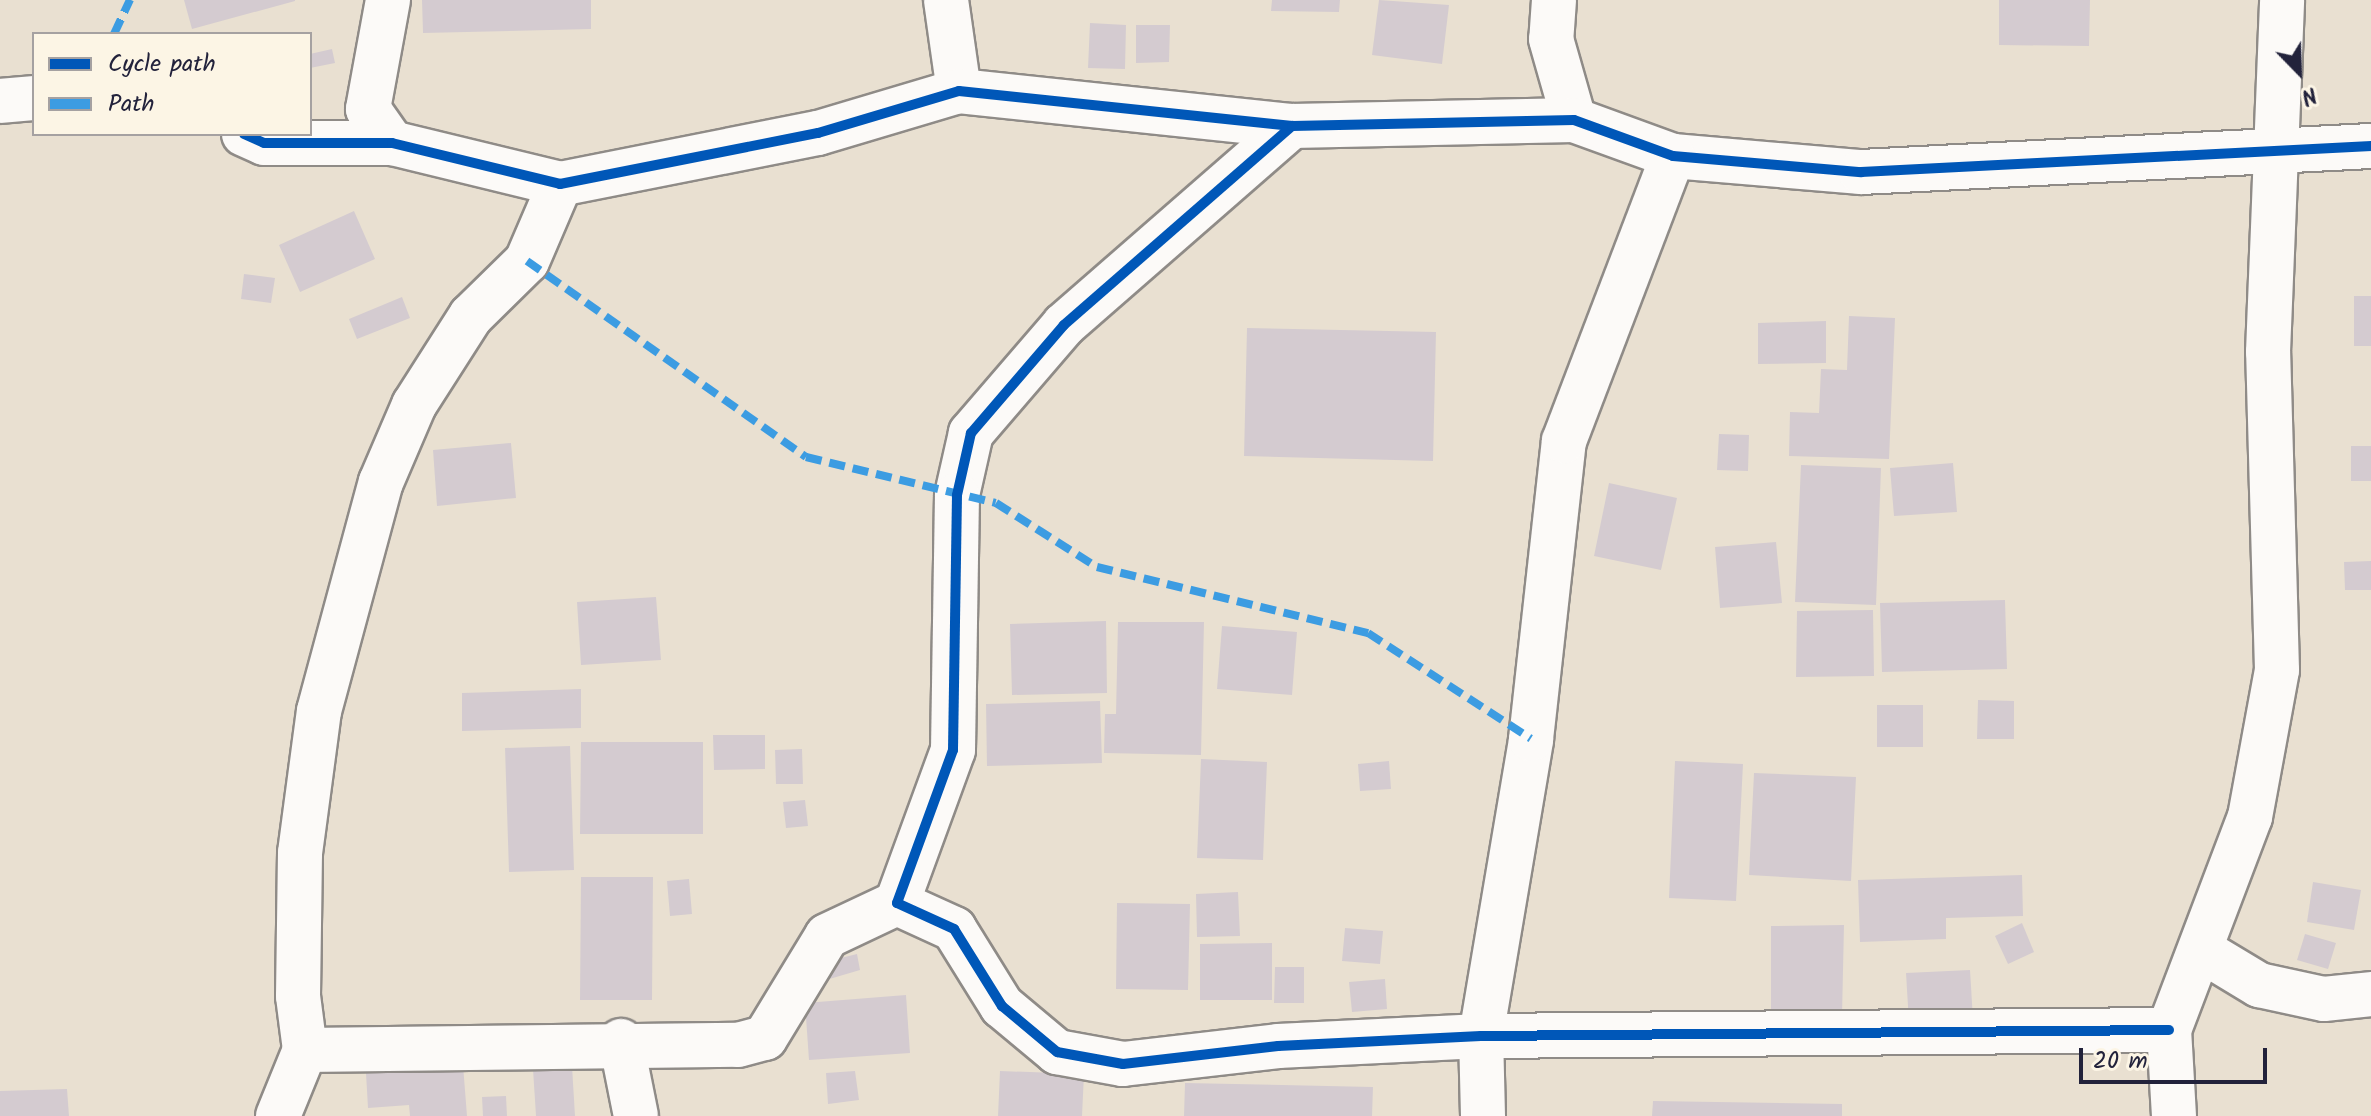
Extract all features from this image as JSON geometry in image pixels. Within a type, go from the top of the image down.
[{"type":"street","points":[[388,0],[368,109],[392,143]]},
{"type":"street","points":[[946,0],[959,91]]},
{"type":"street","points":[[1554,0],[1551,39],[1574,120]]},
{"type":"street","points":[[2174,1116],[2169,1030],[2250,817],[2277,670],[2268,352],[2280,146],[2282,0]]},
{"type":"street","points":[[251,136],[275,143],[392,143],[560,184],[818,133],[959,91],[1292,126],[1574,120],[1673,156],[1861,172],[2051,167],[2280,146],[2371,146]]},
{"type":"street","points":[[0,101],[32,98]]},
{"type":"street","points":[[305,1050],[621,1041],[738,1045],[765,1038],[827,936],[897,903],[953,750],[957,495],[971,433],[1064,325],[1292,126]]},
{"type":"street","points":[[1483,1116],[1481,1036],[1531,739],[1564,441],[1673,156]]},
{"type":"street","points":[[278,1116],[305,1050],[298,996],[302,837],[319,711],[376,497],[414,405],[471,316],[527,261],[560,184]]},
{"type":"street","points":[[897,903],[954,929],[1002,1006],[1057,1052],[1123,1064],[1278,1046],[1481,1036],[2169,1030]]},
{"type":"street","points":[[2201,950],[2259,985],[2324,999],[2371,994]]},
{"type":"street","points":[[621,1041],[636,1116]]},
{"type":"building","points":[[184,0],[295,0],[295,1],[192,29]]},
{"type":"building","points":[[422,0],[591,0],[591,29],[423,33]]},
{"type":"building","points":[[1272,0],[1340,0],[1339,12],[1271,11]]},
{"type":"building","points":[[1379,0],[1449,5],[1442,64],[1372,55]]},
{"type":"building","points":[[1999,0],[2090,0],[2089,46],[1999,45]]},
{"type":"building","points":[[1090,23],[1126,25],[1125,69],[1088,68]]},
{"type":"building","points":[[1136,25],[1170,25],[1169,62],[1136,63]]},
{"type":"building","points":[[332,49],[335,63],[312,68],[312,54]]},
{"type":"building","points":[[354,211],[375,259],[300,292],[279,245]]},
{"type":"building","points":[[244,274],[275,278],[271,303],[241,299]]},
{"type":"building","points":[[2354,296],[2371,296],[2371,346],[2354,346]]},
{"type":"building","points":[[402,297],[410,318],[357,339],[349,319]]},
{"type":"building","points":[[1849,316],[1895,318],[1889,459],[1789,456],[1790,412],[1819,413],[1821,369],[1847,370]]},
{"type":"building","points":[[1826,321],[1826,363],[1758,364],[1758,323]]},
{"type":"building","points":[[1247,328],[1436,332],[1433,461],[1244,456]]},
{"type":"building","points":[[1719,434],[1749,435],[1748,471],[1717,470]]},
{"type":"building","points":[[511,443],[516,498],[437,506],[433,450]]},
{"type":"building","points":[[2351,446],[2371,446],[2371,481],[2351,481]]},
{"type":"building","points":[[1953,463],[1957,512],[1894,516],[1890,468]]},
{"type":"building","points":[[1801,465],[1881,468],[1876,605],[1795,602]]},
{"type":"building","points":[[1609,483],[1677,498],[1661,570],[1594,556]]},
{"type":"building","points":[[1776,542],[1782,603],[1720,608],[1715,547]]},
{"type":"building","points":[[2371,561],[2371,590],[2345,590],[2344,562]]},
{"type":"building","points":[[656,597],[661,660],[581,665],[577,602]]},
{"type":"building","points":[[2005,600],[2007,669],[1882,672],[1880,603]]},
{"type":"building","points":[[1873,610],[1874,676],[1796,677],[1797,611]]},
{"type":"building","points":[[1106,621],[1107,693],[1012,695],[1010,624]]},
{"type":"building","points":[[1118,622],[1204,622],[1201,755],[1104,753],[1105,714],[1116,714]]},
{"type":"building","points":[[1222,626],[1297,632],[1292,695],[1217,689]]},
{"type":"building","points":[[581,689],[581,728],[462,731],[462,693]]},
{"type":"building","points":[[1978,700],[2014,701],[2014,739],[1977,739]]},
{"type":"building","points":[[1100,701],[1102,763],[987,766],[986,704]]},
{"type":"building","points":[[1877,705],[1923,705],[1923,747],[1877,747]]},
{"type":"building","points":[[713,735],[765,735],[765,769],[714,770]]},
{"type":"building","points":[[581,742],[703,742],[703,834],[580,834]]},
{"type":"building","points":[[570,746],[574,870],[509,872],[505,748]]},
{"type":"building","points":[[802,749],[803,784],[776,784],[775,750]]},
{"type":"building","points":[[1201,759],[1267,762],[1263,860],[1197,858]]},
{"type":"building","points":[[1389,761],[1391,789],[1360,791],[1358,764]]},
{"type":"building","points":[[1675,761],[1743,764],[1736,901],[1669,898]]},
{"type":"building","points":[[1754,773],[1856,777],[1851,881],[1749,875]]},
{"type":"building","points":[[805,800],[808,826],[786,828],[783,802]]},
{"type":"building","points":[[2022,875],[2023,916],[1946,918],[1946,939],[1860,942],[1858,880]]},
{"type":"building","points":[[581,877],[653,877],[652,1000],[580,1000]]},
{"type":"building","points":[[689,879],[692,914],[670,916],[667,881]]},
{"type":"building","points":[[2313,882],[2361,890],[2354,930],[2307,922]]},
{"type":"building","points":[[1238,892],[1240,936],[1197,937],[1196,894]]},
{"type":"building","points":[[1117,903],[1190,904],[1188,990],[1116,989]]},
{"type":"building","points":[[2022,923],[2034,952],[2008,964],[1995,936]]},
{"type":"building","points":[[1844,925],[1842,1016],[1771,1015],[1771,926]]},
{"type":"building","points":[[1345,928],[1383,931],[1380,964],[1342,961]]},
{"type":"building","points":[[2305,934],[2336,943],[2328,969],[2297,960]]},
{"type":"building","points":[[1272,943],[1272,1000],[1200,1000],[1200,944]]},
{"type":"building","points":[[857,954],[860,970],[826,980],[821,963]]},
{"type":"building","points":[[1275,967],[1304,967],[1304,1003],[1274,1003]]},
{"type":"building","points":[[1970,970],[1973,1019],[1909,1023],[1906,973]]},
{"type":"building","points":[[1385,979],[1387,1009],[1352,1012],[1349,982]]},
{"type":"building","points":[[906,995],[910,1053],[809,1060],[805,1003]]},
{"type":"building","points":[[463,1065],[467,1116],[410,1116],[409,1105],[368,1108],[366,1073]]},
{"type":"building","points":[[572,1066],[575,1116],[536,1116],[533,1069]]},
{"type":"building","points":[[855,1071],[859,1100],[828,1104],[826,1073]]},
{"type":"building","points":[[1000,1071],[1084,1074],[1082,1116],[998,1116]]},
{"type":"building","points":[[1185,1083],[1373,1087],[1372,1116],[1184,1116]]},
{"type":"building","points":[[67,1089],[69,1116],[0,1116],[0,1091]]},
{"type":"building","points":[[506,1096],[507,1116],[483,1116],[482,1097]]},
{"type":"building","points":[[1653,1101],[1842,1104],[1842,1116],[1652,1116]]},
{"type":"marked path","points":[[115,32],[130,0]]},
{"type":"marked path","points":[[527,261],[806,457],[996,503],[1097,567],[1368,633],[1531,739]]},
{"type":"cycle path","points":[[248,136],[264,143],[392,143],[560,184],[818,133],[959,91],[1292,126],[1574,120],[1673,156],[1861,172],[2371,146]]},
{"type":"cycle path","points":[[1292,126],[1064,325],[971,433],[957,495],[953,750],[897,903],[954,929],[1002,1006],[1057,1052],[1123,1064],[1278,1046],[1481,1036],[2169,1030]]}]
